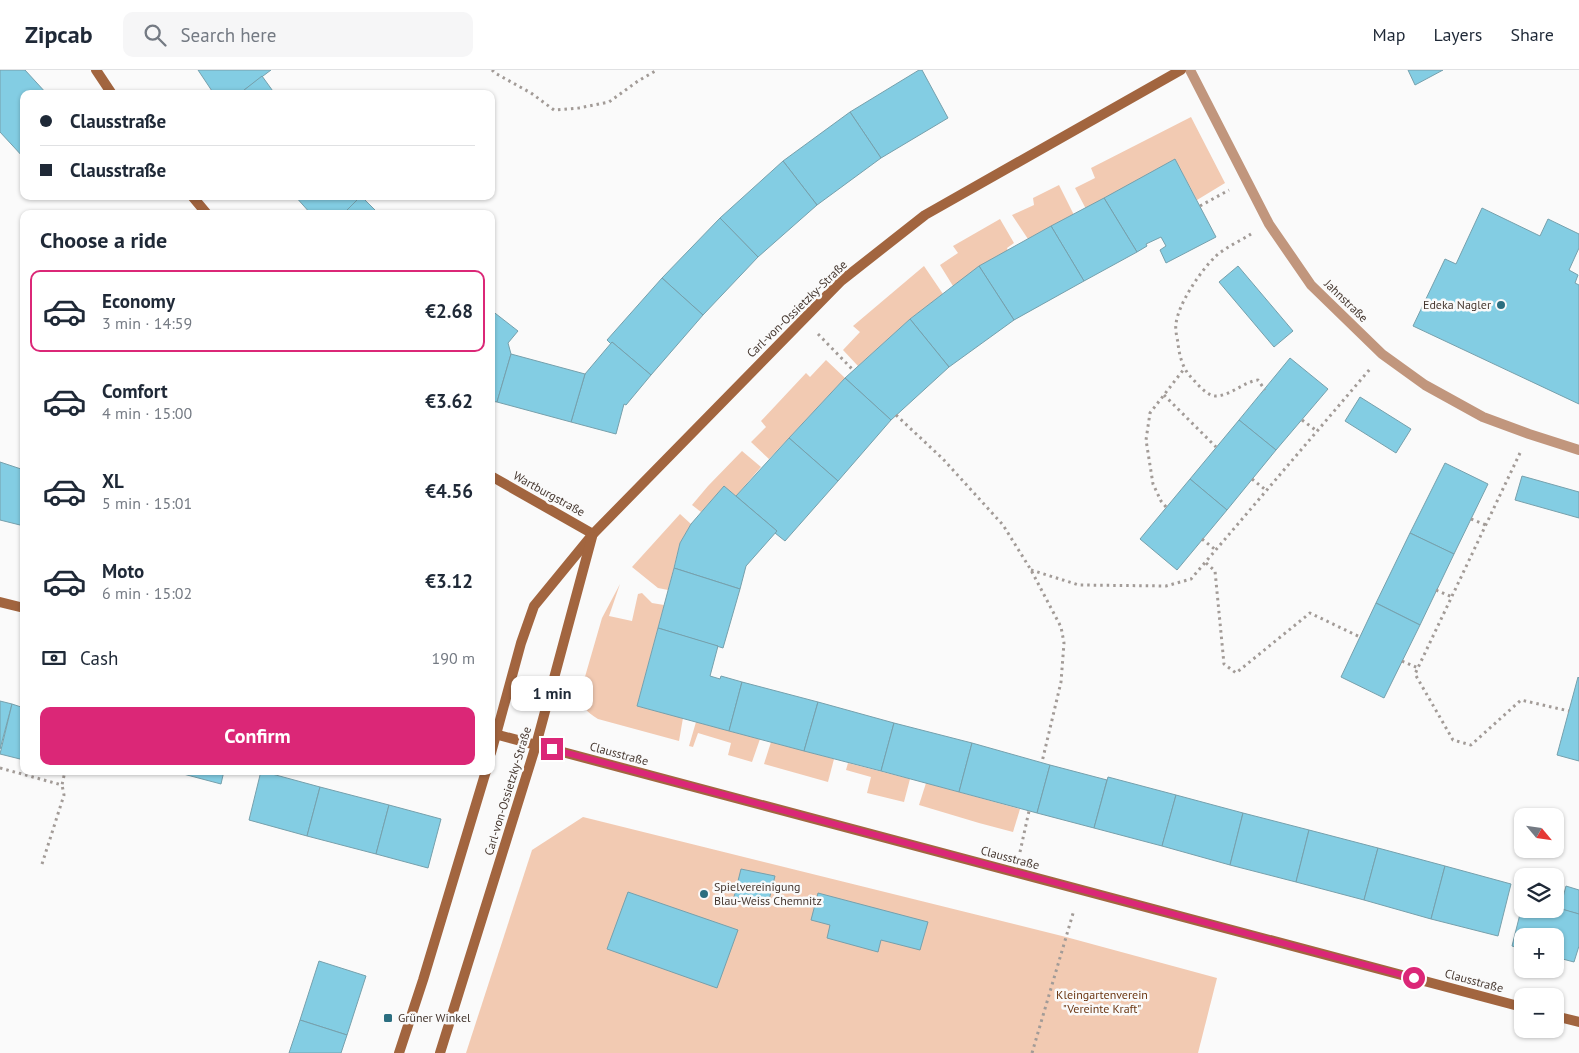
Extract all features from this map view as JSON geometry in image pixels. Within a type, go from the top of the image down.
[{"type":"main road","points":[[96,70],[109,90]]},
{"type":"main road","name":"Carl-von-Ossietzky-Straße","points":[[495,731],[534,606],[593,534],[841,281],[925,216],[1181,70]]},
{"type":"main road","points":[[195,200],[204,210]]},
{"type":"main road","name":"Wartburgstraße","points":[[495,478],[593,534]]},
{"type":"main road","name":"Carl-von-Ossietzky-Straße","points":[[440,1053],[536,745],[593,534]]},
{"type":"main road","points":[[0,602],[20,607]]},
{"type":"main road","name":"Clausstraße","points":[[495,734],[1514,1005]]},
{"type":"main road","points":[[399,1053],[485,775]]},
{"type":"main road","points":[[1564,1018],[1579,1022]]},
{"type":"street","name":"Jahnstraße","points":[[1190,70],[1269,224],[1311,285],[1382,354],[1425,385],[1483,417],[1579,450]]},
{"type":"path","points":[[492,70],[494,73],[532,94],[554,110],[579,108],[608,102],[657,70]]},
{"type":"path","points":[[1200,206],[1227,192]]},
{"type":"path","points":[[1265,390],[1258,380],[1251,381],[1226,394],[1214,396],[1201,388],[1184,369],[1178,348],[1176,324],[1186,294],[1199,275],[1216,256],[1269,224]]},
{"type":"path","points":[[804,319],[853,370]]},
{"type":"path","points":[[1166,508],[1153,484],[1146,440],[1150,413],[1184,369]]},
{"type":"path","points":[[1031,570],[1079,585],[1166,586],[1191,580],[1360,381]]},
{"type":"path","points":[[1164,395],[1216,447]]},
{"type":"path","points":[[896,415],[943,459],[1003,525],[1031,570],[1061,627],[1064,643],[1061,682],[1042,762]]},
{"type":"path","points":[[1302,420],[1317,432]]},
{"type":"path","points":[[1529,434],[1416,674],[1453,740],[1471,746],[1521,700],[1569,711]]},
{"type":"path","points":[[1252,479],[1267,491]]},
{"type":"path","points":[[1471,519],[1486,525]]},
{"type":"path","points":[[1202,539],[1217,551]]},
{"type":"path","points":[[1206,564],[1215,571],[1224,664],[1236,673],[1310,613],[1360,637]]},
{"type":"path","points":[[1436,590],[1452,597]]},
{"type":"path","points":[[1402,660],[1418,668]]},
{"type":"path","points":[[0,768],[20,773]]},
{"type":"path","points":[[26,775],[62,785]]},
{"type":"path","points":[[42,864],[64,795],[62,785],[65,775]]},
{"type":"path","points":[[1015,872],[1029,811]]},
{"type":"path","points":[[1032,1053],[1080,889]]},
{"type":"green space","points":[[1191,117],[1225,183],[1197,200],[1175,159],[1086,209],[1075,188],[1095,178],[1091,168]]},
{"type":"green space","points":[[1059,185],[1074,215],[1028,239],[1012,215],[1034,205],[1033,198]]},
{"type":"green space","points":[[1000,219],[1014,243],[1007,248],[1008,251],[953,286],[940,265],[958,253],[953,246]]},
{"type":"green space","points":[[924,266],[943,294],[910,319],[858,366],[843,350],[860,332],[853,326]]},
{"type":"green space","points":[[826,360],[845,378],[769,459],[751,442],[766,427],[761,421],[806,373],[810,377]]},
{"type":"green space","points":[[742,451],[761,467],[736,496],[724,487],[701,512],[692,505],[708,486]]},
{"type":"green space","points":[[680,514],[691,524],[680,543],[668,590],[658,588],[632,567]]},
{"type":"green space","points":[[620,584],[609,616],[632,621],[638,594],[642,593],[652,603],[664,605],[637,706],[683,718],[679,741],[598,719],[583,706],[580,694],[602,618]]},
{"type":"green space","points":[[696,722],[760,739],[752,762],[728,755],[731,743],[698,733],[693,747],[689,746]]},
{"type":"green space","points":[[771,742],[834,759],[828,782],[764,764]]},
{"type":"green space","points":[[848,763],[910,779],[904,802],[867,793],[871,777],[846,770]]},
{"type":"green space","points":[[926,783],[1020,809],[1013,832],[919,805]]},
{"type":"green space","name":"Spielvereinigung Blau-Weiss Chemnitz","points":[[583,817],[1066,937],[1217,978],[1198,1053],[466,1053],[532,850]]},
{"type":"building","points":[[0,70],[25,70],[43,90],[20,90],[20,154],[0,132]]},
{"type":"building","points":[[198,70],[271,70],[244,90],[211,90]]},
{"type":"building","points":[[919,70],[922,70],[948,118],[881,158],[850,112]]},
{"type":"building","points":[[1408,70],[1443,70],[1415,85]]},
{"type":"building","points":[[262,76],[272,90],[244,90]]},
{"type":"building","points":[[850,112],[881,158],[817,205],[783,161]]},
{"type":"building","points":[[1175,159],[1216,237],[1166,263],[1160,250],[1166,246],[1161,237],[1146,244],[1147,246],[1137,252],[1104,198]]},
{"type":"building","points":[[783,161],[817,205],[758,257],[720,218]]},
{"type":"building","points":[[1104,198],[1137,252],[1084,281],[1051,226]]},
{"type":"building","points":[[299,200],[357,200],[347,210],[307,210]]},
{"type":"building","points":[[357,200],[365,200],[375,210],[347,210]]},
{"type":"building","name":"Edeka Nagler","points":[[1482,208],[1540,236],[1548,219],[1579,234],[1579,248],[1569,270],[1578,275],[1575,283],[1579,285],[1579,404],[1413,326],[1445,259],[1456,264]]},
{"type":"building","points":[[720,218],[758,257],[703,315],[662,278]]},
{"type":"building","points":[[1051,226],[1084,281],[1014,320],[979,266]]},
{"type":"building","points":[[979,266],[1014,320],[949,367],[910,319]]},
{"type":"building","points":[[1238,266],[1293,331],[1274,347],[1219,282]]},
{"type":"building","points":[[662,278],[703,315],[651,375],[612,342],[611,344],[607,340]]},
{"type":"building","points":[[495,313],[518,331],[508,343],[511,354],[497,402],[495,402]]},
{"type":"building","points":[[910,319],[949,367],[891,420],[845,378]]},
{"type":"building","points":[[612,342],[651,375],[626,405],[624,404],[616,434],[571,422],[585,374]]},
{"type":"building","points":[[511,354],[585,374],[571,422],[497,402]]},
{"type":"building","points":[[1290,358],[1328,389],[1276,450],[1239,420]]},
{"type":"building","points":[[845,378],[891,420],[838,481],[789,438]]},
{"type":"building","points":[[1360,397],[1411,429],[1396,453],[1345,421]]},
{"type":"building","points":[[1239,420],[1276,450],[1227,510],[1190,479]]},
{"type":"building","points":[[789,438],[838,481],[785,541],[775,533],[777,531],[736,496]]},
{"type":"building","points":[[0,462],[20,469],[20,525],[0,520]]},
{"type":"building","points":[[1445,463],[1488,484],[1454,554],[1410,533]]},
{"type":"building","points":[[1522,476],[1579,492],[1579,518],[1515,500]]},
{"type":"building","points":[[1190,479],[1227,510],[1177,570],[1140,539]]},
{"type":"building","points":[[724,486],[777,531],[746,566],[740,589],[674,568],[680,543],[691,524]]},
{"type":"building","points":[[1410,533],[1454,554],[1420,625],[1376,603]]},
{"type":"building","points":[[674,568],[740,589],[723,648],[658,628]]},
{"type":"building","points":[[1376,603],[1420,625],[1384,698],[1341,677]]},
{"type":"building","points":[[658,628],[718,646],[710,676],[720,679],[721,676],[742,682],[729,731],[637,706]]},
{"type":"building","points":[[1579,678],[1579,761],[1557,755]]},
{"type":"building","points":[[742,682],[818,702],[804,751],[729,731]]},
{"type":"building","points":[[0,701],[12,704],[0,749]]},
{"type":"building","points":[[818,702],[894,723],[881,771],[804,751]]},
{"type":"building","points":[[12,704],[20,707],[20,759],[0,754]]},
{"type":"building","points":[[894,723],[972,743],[959,792],[881,771]]},
{"type":"building","points":[[972,743],[1050,765],[1037,813],[959,792]]},
{"type":"building","points":[[1050,765],[1107,780],[1094,828],[1037,813]]},
{"type":"building","points":[[187,775],[223,775],[221,784]]},
{"type":"building","points":[[260,775],[276,775],[320,787],[307,836],[249,820]]},
{"type":"building","points":[[1108,777],[1176,795],[1162,846],[1094,828]]},
{"type":"building","points":[[320,787],[389,805],[376,854],[307,836]]},
{"type":"building","points":[[1176,795],[1243,813],[1230,865],[1162,846]]},
{"type":"building","points":[[389,805],[441,819],[428,868],[376,854]]},
{"type":"building","points":[[1243,813],[1309,830],[1296,882],[1230,865]]},
{"type":"building","points":[[1309,830],[1378,848],[1364,900],[1296,882]]},
{"type":"building","points":[[1378,848],[1445,866],[1431,919],[1364,900]]},
{"type":"building","points":[[1445,866],[1511,884],[1498,936],[1431,919]]},
{"type":"building","points":[[741,869],[775,876],[768,904],[734,897]]},
{"type":"building","points":[[1566,886],[1579,890],[1579,914],[1564,910]]},
{"type":"building","points":[[628,892],[738,930],[717,988],[607,949]]},
{"type":"building","points":[[818,893],[928,922],[920,950],[881,940],[878,952],[827,938],[830,925],[811,920]]},
{"type":"building","points":[[1564,910],[1579,914],[1579,946],[1574,962],[1564,959],[1564,928],[1516,928],[1519,918],[1564,918]]},
{"type":"building","points":[[319,961],[366,976],[347,1035],[300,1020]]},
{"type":"building","points":[[300,1020],[347,1035],[341,1053],[289,1053]]},
{"type":"place","name":"Edeka Nagler","points":[[1501,305]]},
{"type":"place","name":"Spielvereinigung Blau-Weiss Chemnitz","points":[[704,894]]},
{"type":"place","name":"Grüner Winkel","points":[[388,1018]]},
{"type":"route","points":[[552,749],[1414,978]]},
{"type":"park label","name":"Kleingartenverein \"Vereinte Kraft\"","points":[[1102,1002]]}]
